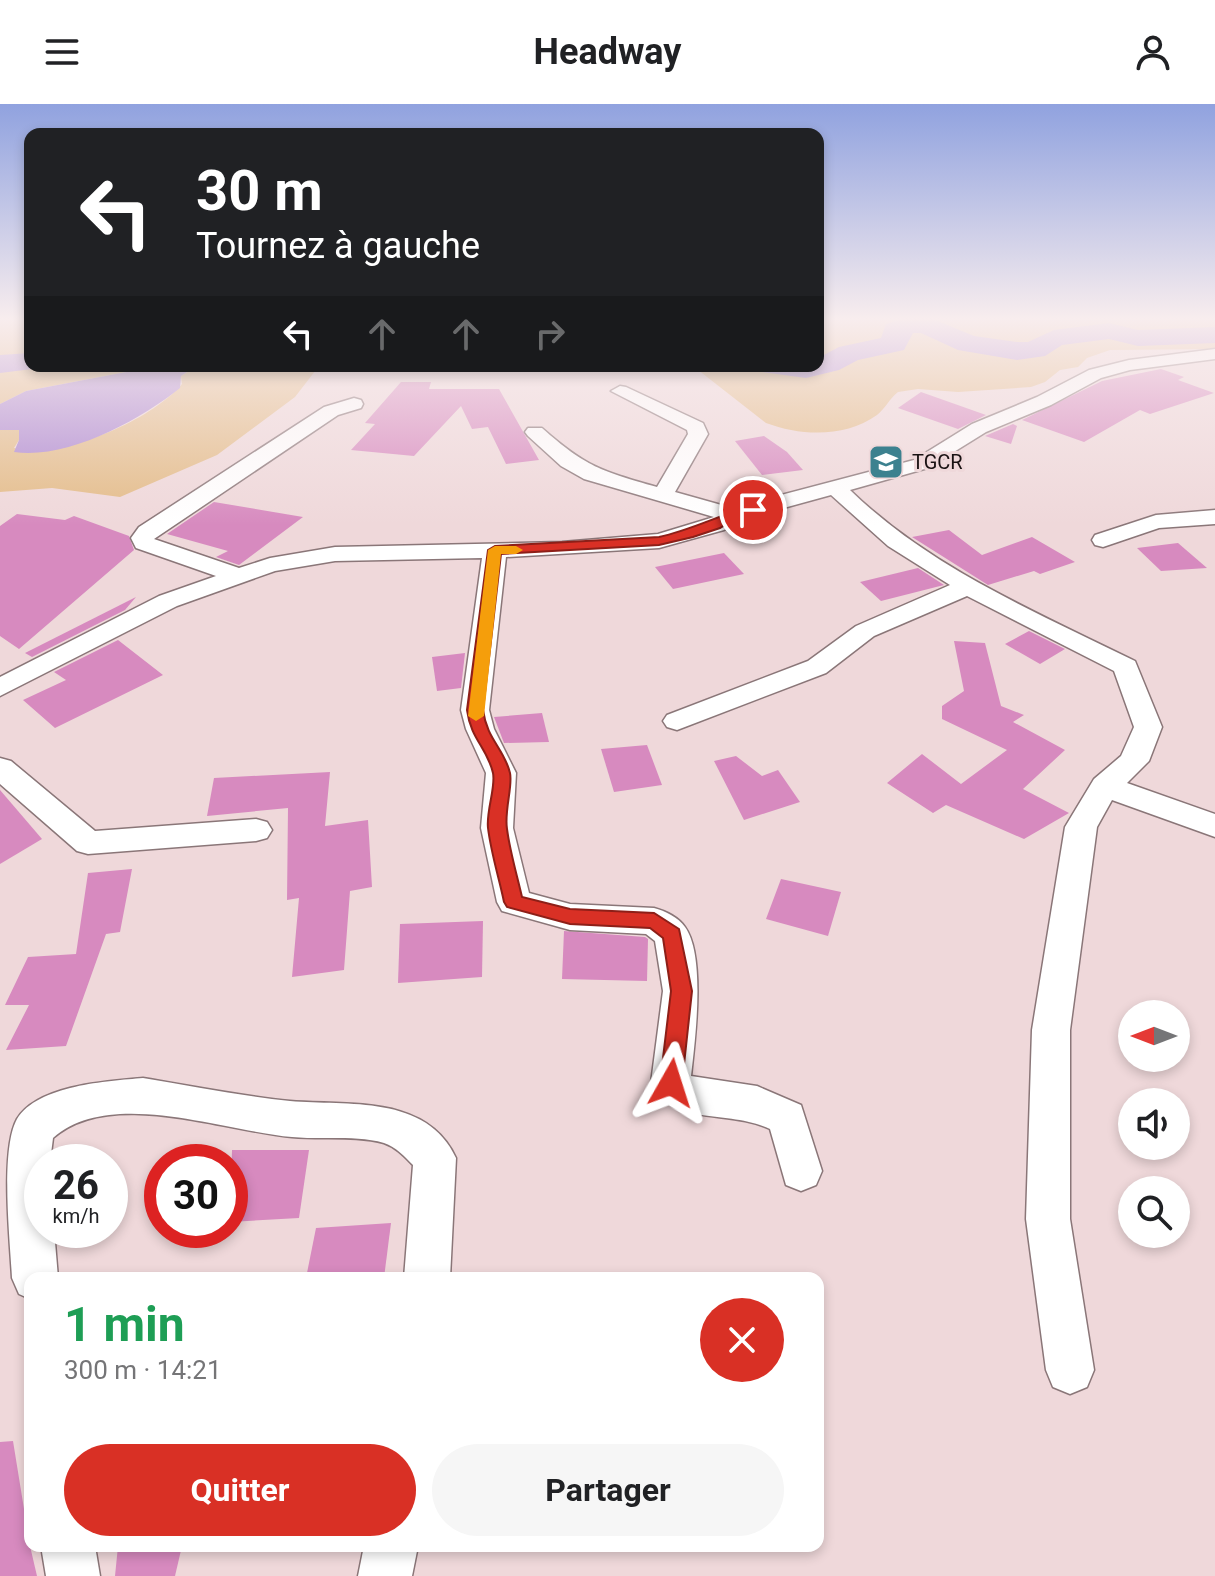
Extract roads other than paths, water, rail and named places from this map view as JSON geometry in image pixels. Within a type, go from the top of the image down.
[{"type":"street","points":[[0,688],[168,601],[270,565],[335,554],[495,550],[659,541],[716,525],[732,515],[921,464],[979,428],[1069,388]]},
{"type":"street","points":[[620,391],[696,427],[698,434],[662,496]]},
{"type":"street","points":[[237,575],[144,543],[142,538],[331,411],[354,404]]},
{"type":"street","points":[[535,432],[568,462],[591,475],[732,515]]},
{"type":"street","points":[[835,487],[876,528],[969,586],[1126,667],[1148,727],[1134,761],[1105,786],[1081,827],[1051,1030],[1048,1219],[1070,1370]]},
{"type":"street","points":[[1103,540],[1156,522],[1215,517]]},
{"type":"street","points":[[495,550],[475,710],[477,729],[503,777],[497,801],[497,828],[514,902],[570,917],[654,921],[672,935],[681,991],[671,1083],[687,1096],[757,1104],[787,1118],[801,1171]]},
{"type":"street","points":[[850,632],[969,586]]},
{"type":"street","points":[[677,721],[817,667],[865,631],[969,586]]},
{"type":"street","points":[[0,768],[88,843],[256,830]]},
{"type":"street","points":[[1105,786],[1215,826]]},
{"type":"street","points":[[35,1272],[28,1169],[33,1129],[53,1112],[97,1099],[143,1096],[291,1119],[359,1121],[408,1134],[435,1158],[427,1272]]},
{"type":"street","points":[[69,1552],[73,1576]]},
{"type":"street","points":[[385,1576],[390,1552]]},
{"type":"place","name":"TGCR","points":[[886,462]]}]
